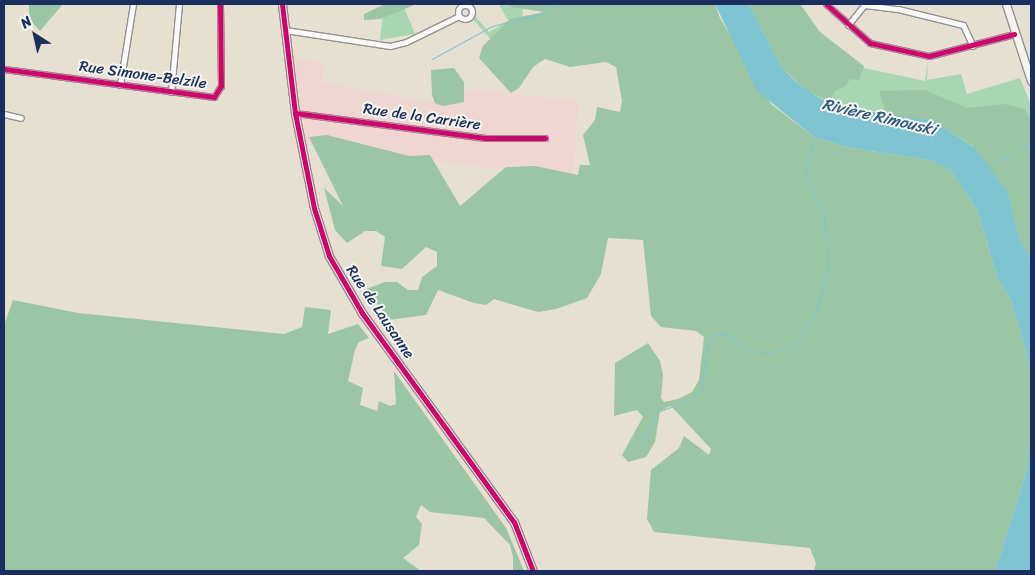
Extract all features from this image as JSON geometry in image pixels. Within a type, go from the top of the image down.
[{"type":"street","points":[[120,85],[133,4]]},
{"type":"street","points":[[171,92],[179,4]]},
{"type":"street","name":"Rue Simone-Belzile","points":[[4,69],[209,98],[219,92],[220,4]]},
{"type":"street","name":"Rue de Lausanne","points":[[282,4],[295,113],[320,230],[344,286],[514,522],[534,571]]},
{"type":"street","points":[[826,4],[848,25],[875,45],[929,56],[1014,34]]},
{"type":"street","points":[[1006,4],[1014,34],[1031,81]]},
{"type":"street","points":[[848,25],[864,5],[898,9],[963,25],[973,46]]},
{"type":"street","points":[[285,30],[390,46],[406,42],[459,16]]},
{"type":"street","name":"Rue de la Carrière","points":[[295,113],[485,138],[545,138]]},
{"type":"street","points":[[4,114],[21,118]]},
{"type":"shaded area","points":[[290,59],[324,63],[322,82],[429,102],[473,89],[579,101],[573,178],[307,145]]},
{"type":"green space","points":[[29,4],[63,4],[40,31],[29,19]]},
{"type":"green space","points":[[384,4],[403,5],[415,34],[380,40]]},
{"type":"green space","points":[[385,4],[417,4],[380,19],[364,20],[364,14]]},
{"type":"green space","points":[[499,4],[524,4],[519,35],[498,48],[473,19],[475,16],[489,32],[508,21]]},
{"type":"green space","points":[[509,4],[715,4],[720,18],[771,104],[814,137],[850,148],[930,160],[952,171],[977,210],[998,279],[1011,300],[1031,370],[1031,444],[1027,470],[995,571],[814,571],[816,563],[810,548],[654,532],[647,519],[651,470],[679,448],[684,436],[709,455],[711,449],[671,406],[660,411],[655,442],[646,457],[628,462],[622,455],[643,417],[637,410],[614,416],[615,363],[648,343],[660,361],[663,375],[661,398],[664,402],[678,399],[692,392],[699,380],[704,337],[696,331],[661,327],[651,316],[643,240],[608,238],[601,274],[587,298],[556,309],[538,312],[494,299],[486,305],[474,303],[438,290],[426,315],[389,320],[366,289],[385,282],[397,282],[408,290],[418,290],[422,277],[437,266],[437,252],[426,247],[402,269],[381,266],[385,237],[376,231],[365,231],[347,243],[335,230],[324,188],[343,206],[309,137],[327,135],[409,156],[430,155],[460,206],[506,167],[535,166],[578,175],[580,165],[590,165],[583,135],[595,120],[597,107],[620,112],[622,101],[616,67],[606,62],[570,67],[545,59],[533,67],[519,88],[511,93],[479,58],[483,46],[510,19],[544,12],[511,7]]},
{"type":"green space","points":[[749,4],[815,30],[864,68],[925,81],[928,61],[927,80],[961,74],[967,94],[1020,78],[1031,105],[1031,259],[886,114],[819,98],[782,68]]},
{"type":"green space","points":[[749,4],[800,4],[820,32],[864,66],[859,80],[850,79],[846,86],[835,91],[830,101],[806,91],[782,68]]},
{"type":"green space","points":[[454,68],[464,82],[464,102],[443,106],[435,103],[432,95],[431,70]]},
{"type":"green space","points":[[925,90],[967,108],[1005,104],[1025,109],[1031,121],[1031,259],[1019,238],[1008,193],[972,145],[934,121],[886,114],[879,91]]},
{"type":"green space","points":[[13,300],[78,313],[284,334],[302,327],[305,307],[331,310],[328,334],[358,324],[369,338],[359,342],[355,350],[348,381],[363,388],[360,405],[377,411],[379,401],[390,406],[396,404],[394,371],[506,528],[524,571],[513,571],[513,557],[510,545],[484,518],[430,512],[421,505],[416,517],[422,524],[419,545],[403,558],[421,571],[4,571],[4,325]]},
{"type":"water","name":"Rivière Rimouski","points":[[715,4],[749,4],[782,68],[796,82],[819,98],[868,111],[934,121],[976,149],[1008,193],[1019,238],[1031,259],[1031,370],[1011,300],[998,279],[977,210],[952,171],[930,160],[850,148],[814,137],[757,91]]},
{"type":"water","points":[[1031,438],[1031,571],[995,571],[1027,470]]},
{"type":"waterway","points":[[432,59],[492,26],[544,13],[558,4]]},
{"type":"waterway","points":[[641,444],[657,412],[690,400],[701,390],[708,343],[714,335],[726,334],[747,350],[763,353],[780,350],[796,344],[816,313],[828,267],[824,215],[805,176],[814,137]]},
{"type":"waterway","points":[[992,164],[1031,143]]},
{"type":"cycle path","points":[[4,69],[214,97],[221,86],[220,4]]},
{"type":"cycle path","points":[[282,4],[295,113],[314,208],[329,256],[362,313],[514,522],[533,571]]},
{"type":"cycle path","points":[[826,4],[870,43],[929,56],[1014,34]]},
{"type":"cycle path","points":[[295,113],[485,138],[545,138]]}]
